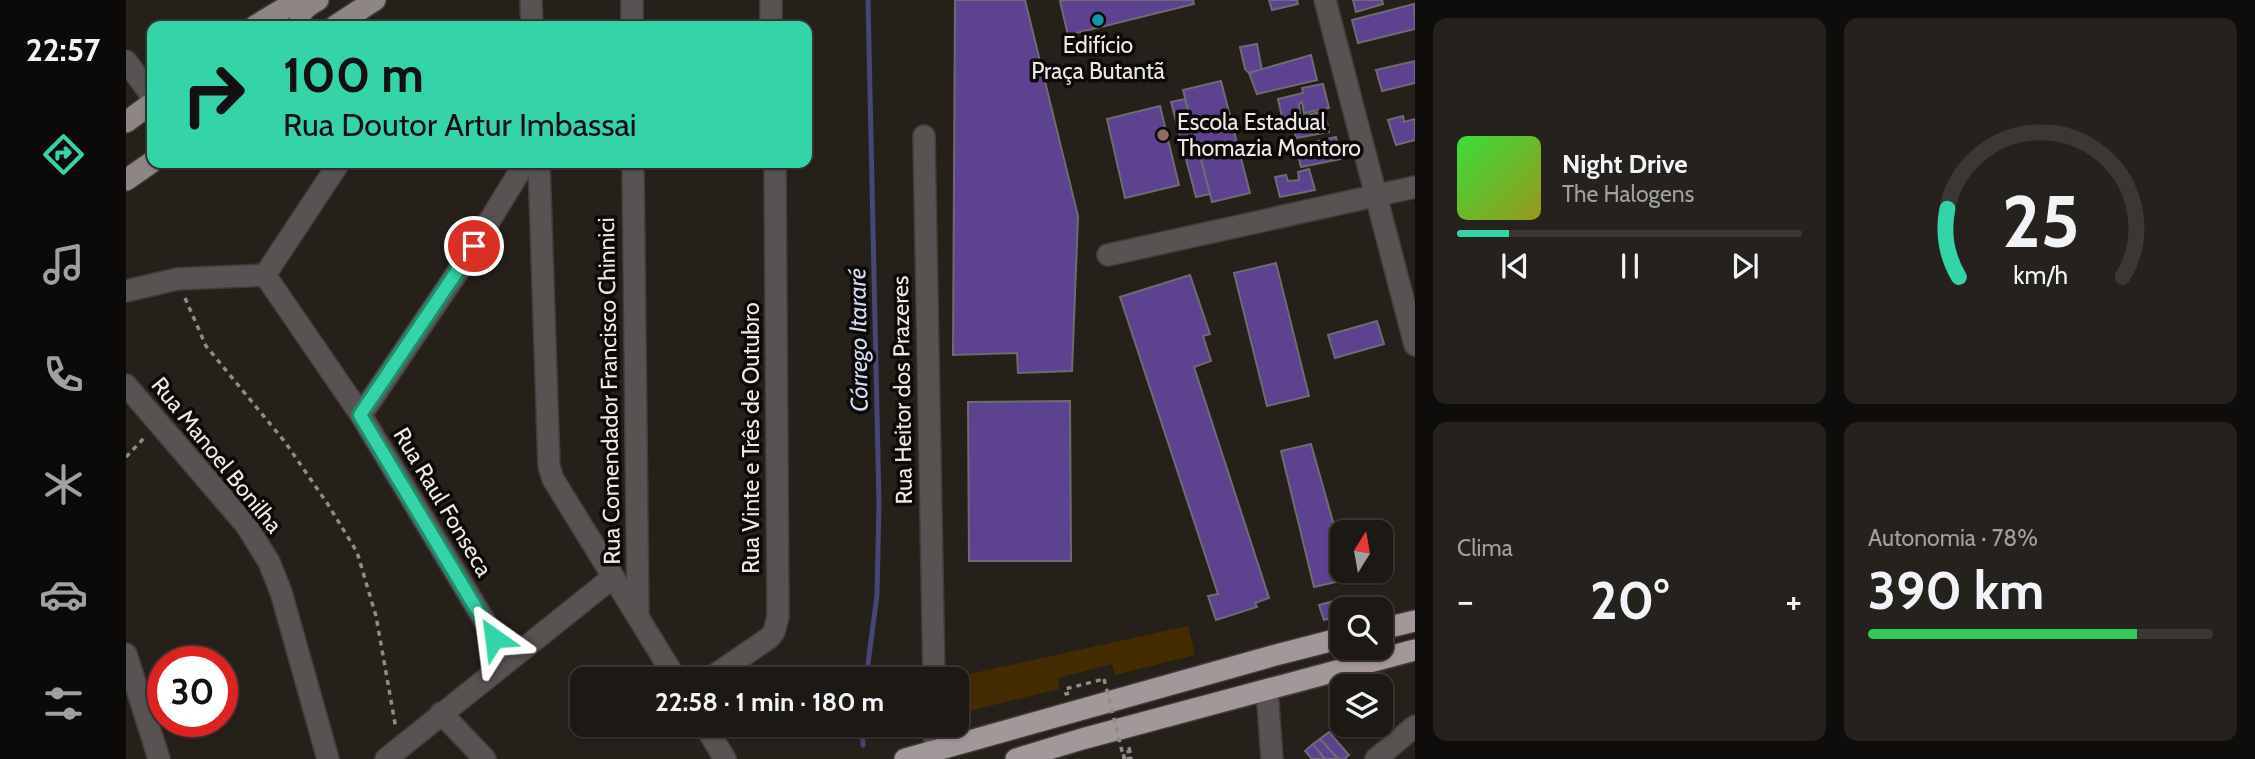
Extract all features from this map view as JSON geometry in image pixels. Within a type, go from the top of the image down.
[{"type":"highway","points":[[1393,626],[1415,621]]},
{"type":"highway","points":[[905,759],[1330,641]]},
{"type":"highway","points":[[1016,759],[1415,650]]},
{"type":"main road","points":[[263,21],[298,0]]},
{"type":"main road","points":[[300,21],[303,9],[318,0]]},
{"type":"main road","points":[[342,21],[374,0]]},
{"type":"main road","points":[[126,122],[147,107]]},
{"type":"main road","points":[[126,180],[147,165]]},
{"type":"street","points":[[531,0],[532,21]]},
{"type":"street","points":[[632,0],[632,21]]},
{"type":"street","points":[[771,0],[771,21]]},
{"type":"street","points":[[1325,0],[1415,345]]},
{"type":"street","points":[[126,61],[147,89]]},
{"type":"street","name":"Rua Heitor dos Prazeres","points":[[924,136],[934,667]]},
{"type":"street","points":[[126,291],[177,279],[265,275],[336,168]]},
{"type":"street","points":[[360,415],[461,267],[522,168]]},
{"type":"street","points":[[540,168],[549,466],[553,479],[668,667]]},
{"type":"street","name":"Rua Comendador Francisco Chinnici","points":[[633,168],[638,619]]},
{"type":"street","name":"Rua Vinte e Três de Outubro","points":[[727,667],[769,638],[774,632],[778,617],[775,168]]},
{"type":"street","points":[[1108,256],[1415,187]]},
{"type":"street","name":"Rua Raul Fonseca","points":[[265,275],[360,415],[508,660]]},
{"type":"street","name":"Rua Manoel Bonilha","points":[[126,385],[246,525],[269,562],[281,592],[328,759]]},
{"type":"street","points":[[392,754],[612,578]]},
{"type":"street","points":[[126,654],[159,759]]},
{"type":"street","points":[[1267,690],[1272,759]]},
{"type":"street","points":[[441,713],[485,759]]},
{"type":"street","points":[[1381,757],[1415,726]]},
{"type":"street","points":[[712,737],[726,759]]},
{"type":"street","points":[[934,737],[935,751]]},
{"type":"path","points":[[177,279],[206,345],[285,442],[357,552],[376,616],[392,754]]},
{"type":"path","points":[[126,457],[158,423]]},
{"type":"path","points":[[1101,685],[1066,694],[1065,689],[1104,679],[1128,759]]},
{"type":"shaded area","points":[[1188,626],[1195,655],[1115,675],[1112,664],[1058,678],[1059,689],[969,711],[969,674]]},
{"type":"building","points":[[955,0],[1025,0],[1078,216],[1072,371],[1018,373],[1017,353],[953,355]]},
{"type":"building","name":"Edifício Praça Butantã","points":[[1193,0],[1194,4],[1068,35],[1060,1]]},
{"type":"building","points":[[1269,0],[1297,0],[1298,4],[1272,10]]},
{"type":"building","points":[[1353,0],[1382,0],[1383,4],[1356,12]]},
{"type":"building","points":[[1414,4],[1415,29],[1358,43],[1352,20]]},
{"type":"building","points":[[1257,44],[1262,70],[1249,73],[1245,69],[1240,47]]},
{"type":"building","points":[[1311,55],[1317,80],[1257,94],[1249,73]]},
{"type":"building","points":[[1415,61],[1415,83],[1382,91],[1376,70]]},
{"type":"building","points":[[1221,81],[1250,193],[1212,202],[1183,90]]},
{"type":"building","points":[[1323,84],[1329,108],[1304,113],[1302,102],[1299,104],[1300,113],[1282,117],[1278,99],[1303,93],[1302,88]]},
{"type":"building","points":[[1185,99],[1210,194],[1196,197],[1171,102]]},
{"type":"building","points":[[1160,106],[1179,185],[1125,198],[1107,119]]},
{"type":"building","points":[[1325,111],[1329,132],[1296,138],[1292,118]]},
{"type":"building","points":[[1403,116],[1404,122],[1415,119],[1415,140],[1396,145],[1388,120]]},
{"type":"building","points":[[1336,137],[1341,159],[1301,167],[1296,146]]},
{"type":"building","points":[[1309,169],[1315,190],[1280,197],[1275,177],[1286,175],[1288,181],[1299,180],[1298,172]]},
{"type":"building","points":[[1276,263],[1309,396],[1267,406],[1234,273]]},
{"type":"building","points":[[1190,275],[1210,334],[1203,336],[1211,361],[1194,367],[1269,598],[1255,603],[1257,607],[1216,620],[1208,596],[1218,594],[1120,297]]},
{"type":"building","points":[[1377,321],[1384,344],[1335,358],[1328,335]]},
{"type":"building","points":[[1070,401],[1071,561],[969,561],[968,402]]},
{"type":"building","points":[[1311,444],[1332,520],[1330,520],[1332,583],[1314,587],[1281,451]]},
{"type":"building","points":[[1330,602],[1330,618],[1324,620],[1319,605]]},
{"type":"building","points":[[1329,732],[1330,737],[1333,737],[1349,755],[1338,759],[1320,739]]},
{"type":"building","points":[[1320,739],[1338,759],[1325,759],[1313,744]]},
{"type":"building","points":[[1313,744],[1325,759],[1312,759],[1305,751]]},
{"type":"waterway","name":"Córrego Itararé","points":[[868,0],[879,504],[877,595],[868,667]]},
{"type":"waterway","name":"Córrego Itararé","points":[[863,737],[863,745]]},
{"type":"place","name":"Edifício Praça Butantã","points":[[1098,20]]},
{"type":"place","name":"Escola Estadual Thomazia Montoro","points":[[1163,135]]},
{"type":"route","points":[[474,246],[360,415],[494,638]]}]
